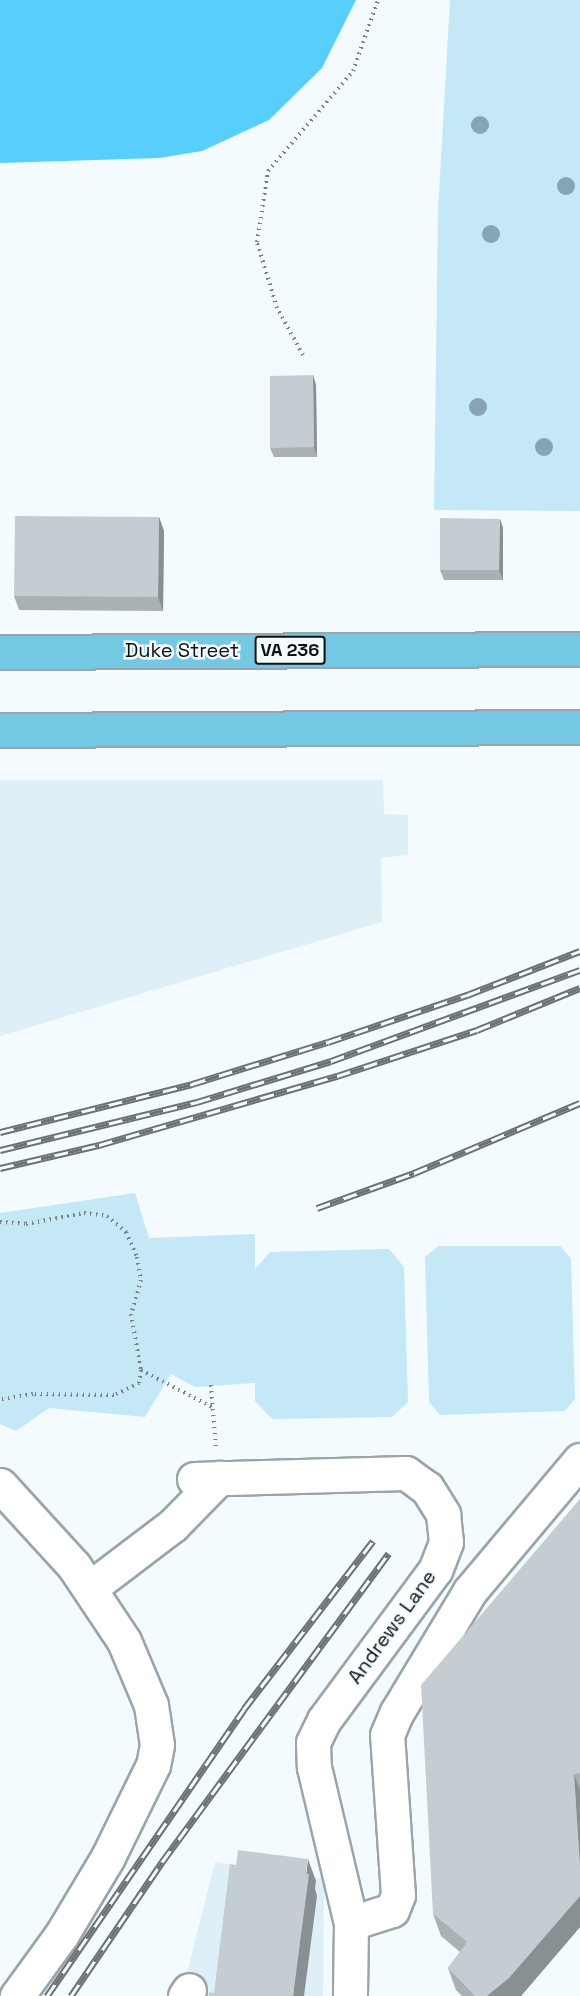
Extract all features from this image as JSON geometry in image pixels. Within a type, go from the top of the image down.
[{"type":"main road","name":"Duke Street","points":[[0,652],[580,649]]},
{"type":"main road","points":[[0,730],[580,727]]},
{"type":"street","points":[[351,1923],[392,1910],[398,1895],[387,1735],[397,1712],[470,1591],[580,1460]]},
{"type":"street","name":"Andrews Lane","points":[[206,1478],[406,1473],[426,1488],[443,1514],[446,1542],[435,1570],[324,1720],[313,1743],[314,1767],[351,1923],[350,1996]]},
{"type":"street","points":[[90,1588],[173,1524],[206,1478]]},
{"type":"street","points":[[0,1485],[37,1523],[90,1588],[139,1669],[154,1719],[157,1753],[89,1891],[17,1996]]},
{"type":"path","points":[[303,355],[277,308],[258,242],[267,171],[353,71],[378,0]]},
{"type":"path","points":[[0,1222],[26,1224],[84,1213],[107,1216],[126,1232],[137,1257],[141,1280],[131,1314],[141,1370],[139,1383],[114,1395],[33,1394],[0,1399]]},
{"type":"path","points":[[141,1370],[212,1407]]},
{"type":"path","points":[[206,1478],[212,1385]]},
{"type":"shaded area","points":[[450,0],[580,0],[580,511],[434,510],[438,211]]},
{"type":"shaded area","points":[[0,780],[383,780],[384,814],[408,815],[408,855],[381,858],[382,922],[0,1036]]},
{"type":"shaded area","points":[[135,1193],[149,1238],[255,1234],[255,1269],[270,1252],[389,1249],[404,1267],[408,1402],[392,1417],[272,1419],[255,1401],[255,1383],[195,1387],[171,1374],[145,1417],[49,1408],[16,1431],[0,1424],[0,1213]]},
{"type":"shaded area","points":[[438,1246],[560,1246],[571,1258],[575,1399],[565,1411],[440,1415],[429,1402],[425,1257]]},
{"type":"shaded area","points":[[215,1862],[324,1879],[323,1996],[181,1996]]},
{"type":"water","points":[[0,0],[356,0],[322,68],[269,120],[202,151],[159,158],[0,163]]},
{"type":"building","points":[[313,375],[314,447],[270,448],[270,376]]},
{"type":"building","points":[[15,516],[159,517],[158,597],[14,596]]},
{"type":"building","points":[[440,518],[500,519],[499,570],[440,570]]},
{"type":"building","points":[[580,1499],[580,1773],[574,1774],[580,1896],[509,1978],[487,1996],[475,1996],[448,1968],[467,1942],[433,1914],[421,1685]]},
{"type":"building","points":[[238,1850],[308,1859],[306,1874],[309,1874],[293,1996],[209,1996],[209,1992],[214,1993],[230,1864],[236,1865]]},
{"type":"railway","points":[[0,1132],[192,1084],[328,1042],[467,995],[580,951]]},
{"type":"railway","points":[[0,1150],[197,1102],[331,1061],[580,970]]},
{"type":"railway","points":[[0,1168],[99,1145],[337,1076],[477,1030],[580,988]]},
{"type":"railway","points":[[317,1208],[414,1173],[580,1103]]},
{"type":"railway","points":[[47,1996],[244,1709],[373,1541]]},
{"type":"railway","points":[[71,1996],[162,1862],[389,1553]]}]
